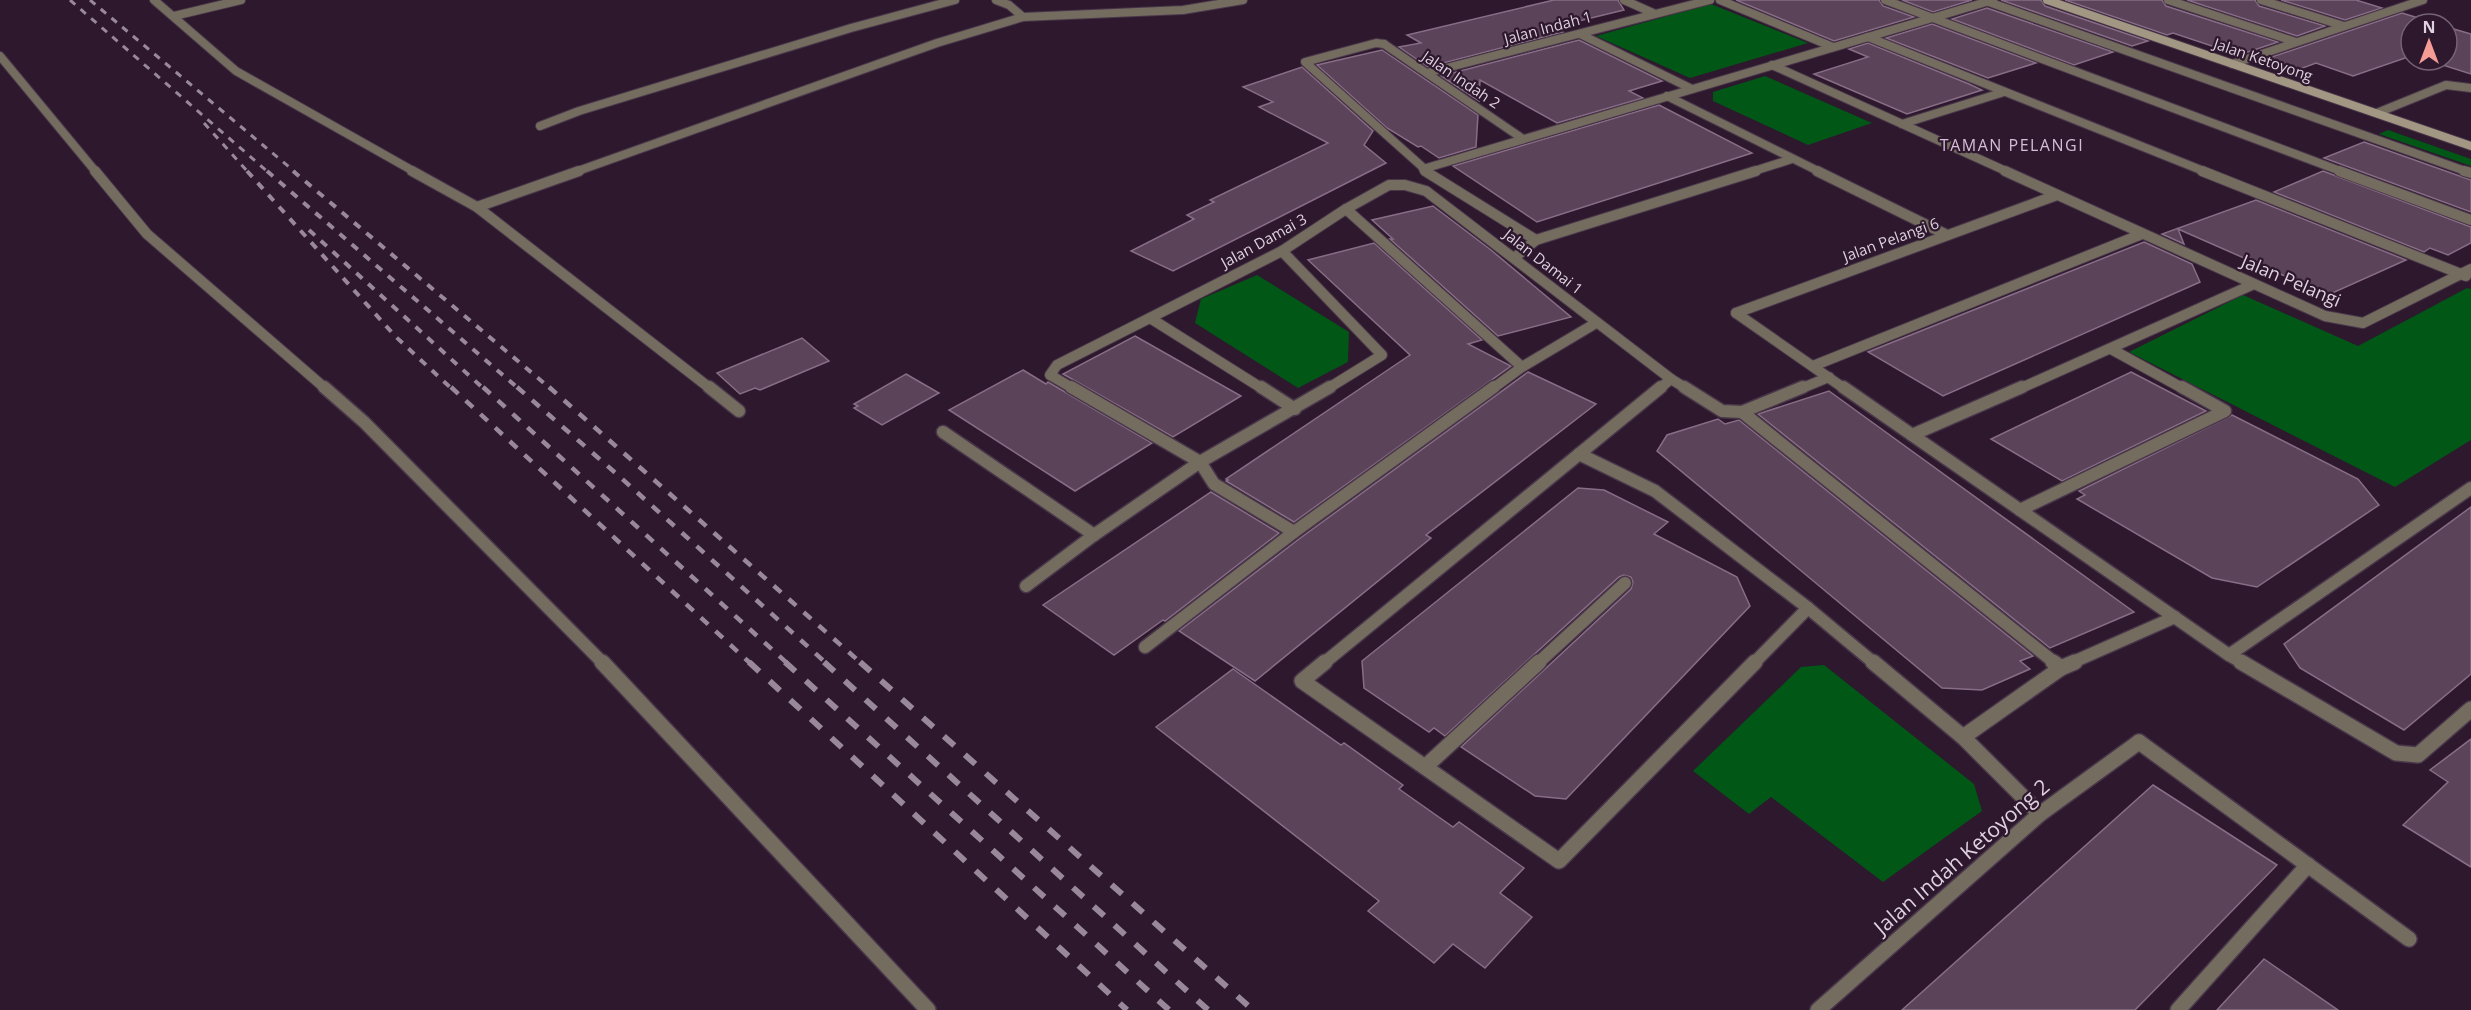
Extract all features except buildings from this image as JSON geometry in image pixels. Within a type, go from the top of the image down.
[{"type":"street","points":[[153,0],[236,71],[477,207],[739,411]]},
{"type":"street","points":[[174,16],[241,0]]},
{"type":"street","points":[[540,126],[579,111],[840,32],[955,0]]},
{"type":"street","points":[[996,0],[1009,5],[1023,17]]},
{"type":"street","points":[[477,207],[937,43],[1023,17],[1183,10],[1243,0]]},
{"type":"street","points":[[1624,0],[1653,13]]},
{"type":"street","name":"Jalan Indah 1","points":[[1427,73],[1710,0]]},
{"type":"street","points":[[1720,0],[1833,47]]},
{"type":"street","points":[[1885,0],[2471,220]]},
{"type":"street","points":[[1423,169],[1988,0],[2471,173]]},
{"type":"street","name":"Jalan Ketoyong","points":[[2047,0],[2471,146]]},
{"type":"street","points":[[2168,0],[2296,42]]},
{"type":"street","points":[[2261,0],[2344,26]]},
{"type":"street","points":[[2232,63],[2423,0]]},
{"type":"street","points":[[1580,34],[1692,89]]},
{"type":"street","points":[[1868,37],[2466,276]]},
{"type":"street","name":"Jalan Indah 2","points":[[1423,169],[1305,62],[1377,43],[1384,44],[1523,139]]},
{"type":"street","points":[[0,56],[147,234],[364,422],[619,679],[927,1010]]},
{"type":"street","name":"Jalan Pelangi","points":[[1772,65],[2325,316],[2363,323],[2466,276],[2471,269]]},
{"type":"street","points":[[2377,113],[2446,85],[2471,88]]},
{"type":"street","points":[[1902,124],[2004,92]]},
{"type":"street","points":[[1667,96],[1947,235]]},
{"type":"street","points":[[1514,258],[1536,240],[1792,159]]},
{"type":"street","points":[[1423,169],[1536,240]]},
{"type":"street","name":"Jalan Damai 3","points":[[1200,462],[1050,375],[1057,365],[1282,251],[1346,209],[1389,185]]},
{"type":"street","name":"Jalan Damai 1","points":[[1389,185],[1405,185],[1426,191],[1671,379],[1722,411],[1742,412]]},
{"type":"street","name":"Jalan Pelangi 6","points":[[1813,366],[1736,313],[2057,195]]},
{"type":"street","points":[[1346,209],[1522,367]]},
{"type":"street","points":[[1813,366],[2142,234]]},
{"type":"street","points":[[1026,586],[1094,535],[1200,462],[1382,355],[1282,251]]},
{"type":"street","points":[[1912,435],[2254,284]]},
{"type":"street","points":[[1150,318],[1295,408]]},
{"type":"street","points":[[1145,646],[1294,532],[1522,367],[1596,322]]},
{"type":"street","points":[[2020,510],[2225,411],[2111,349]]},
{"type":"street","points":[[1813,366],[2229,655],[2396,753],[2418,755],[2471,709]]},
{"type":"street","points":[[1829,377],[1742,412],[2061,668]]},
{"type":"street","points":[[1671,379],[1302,681],[1559,861],[1808,608]]},
{"type":"street","points":[[943,432],[1094,535]]},
{"type":"street","points":[[1579,454],[1655,490],[1808,608],[1963,737],[2040,814]]},
{"type":"street","points":[[1200,462],[1214,484],[1294,532]]},
{"type":"street","points":[[2229,655],[2471,488]]},
{"type":"street","points":[[1425,767],[1625,583]]},
{"type":"street","points":[[1963,737],[2061,668],[2175,617]]},
{"type":"street","name":"Jalan Indah Ketoyong 2","points":[[1818,1010],[2040,814],[2139,741],[2308,865]]},
{"type":"street","points":[[2178,1010],[2308,865],[2409,939]]},
{"type":"green space","points":[[1711,4],[1808,43],[1690,78],[1596,36]]},
{"type":"green space","points":[[1765,76],[1872,123],[1808,145],[1713,101],[1713,92]]},
{"type":"green space","points":[[2388,130],[2471,159],[2471,166],[2379,134]]},
{"type":"green space","points":[[1257,275],[1349,332],[1348,362],[1298,388],[1195,323],[1201,299]]},
{"type":"green space","points":[[2467,288],[2471,289],[2471,440],[2395,487],[2129,352],[2243,295],[2358,346]]},
{"type":"green space","points":[[1824,665],[1974,784],[1982,811],[1883,882],[1771,797],[1749,814],[1693,771],[1801,667]]},
{"type":"railway","points":[[70,0],[268,172]]},
{"type":"railway","points":[[90,0],[295,172]]},
{"type":"railway","points":[[204,123],[248,172]]},
{"type":"railway","points":[[247,171],[396,337],[452,389]]},
{"type":"railway","points":[[267,171],[519,389]]},
{"type":"railway","points":[[293,171],[551,389]]},
{"type":"railway","points":[[309,230],[484,389]]},
{"type":"railway","points":[[451,387],[750,663]]},
{"type":"railway","points":[[483,387],[787,663]]},
{"type":"railway","points":[[517,387],[826,663]]},
{"type":"railway","points":[[549,387],[861,663]]},
{"type":"railway","points":[[749,662],[1127,1010]]},
{"type":"railway","points":[[785,662],[1169,1010]]},
{"type":"railway","points":[[824,662],[1208,1010]]},
{"type":"railway","points":[[860,662],[1253,1010]]},
{"type":"district","name":"TAMAN PELANGI","points":[[2012,145]]}]
